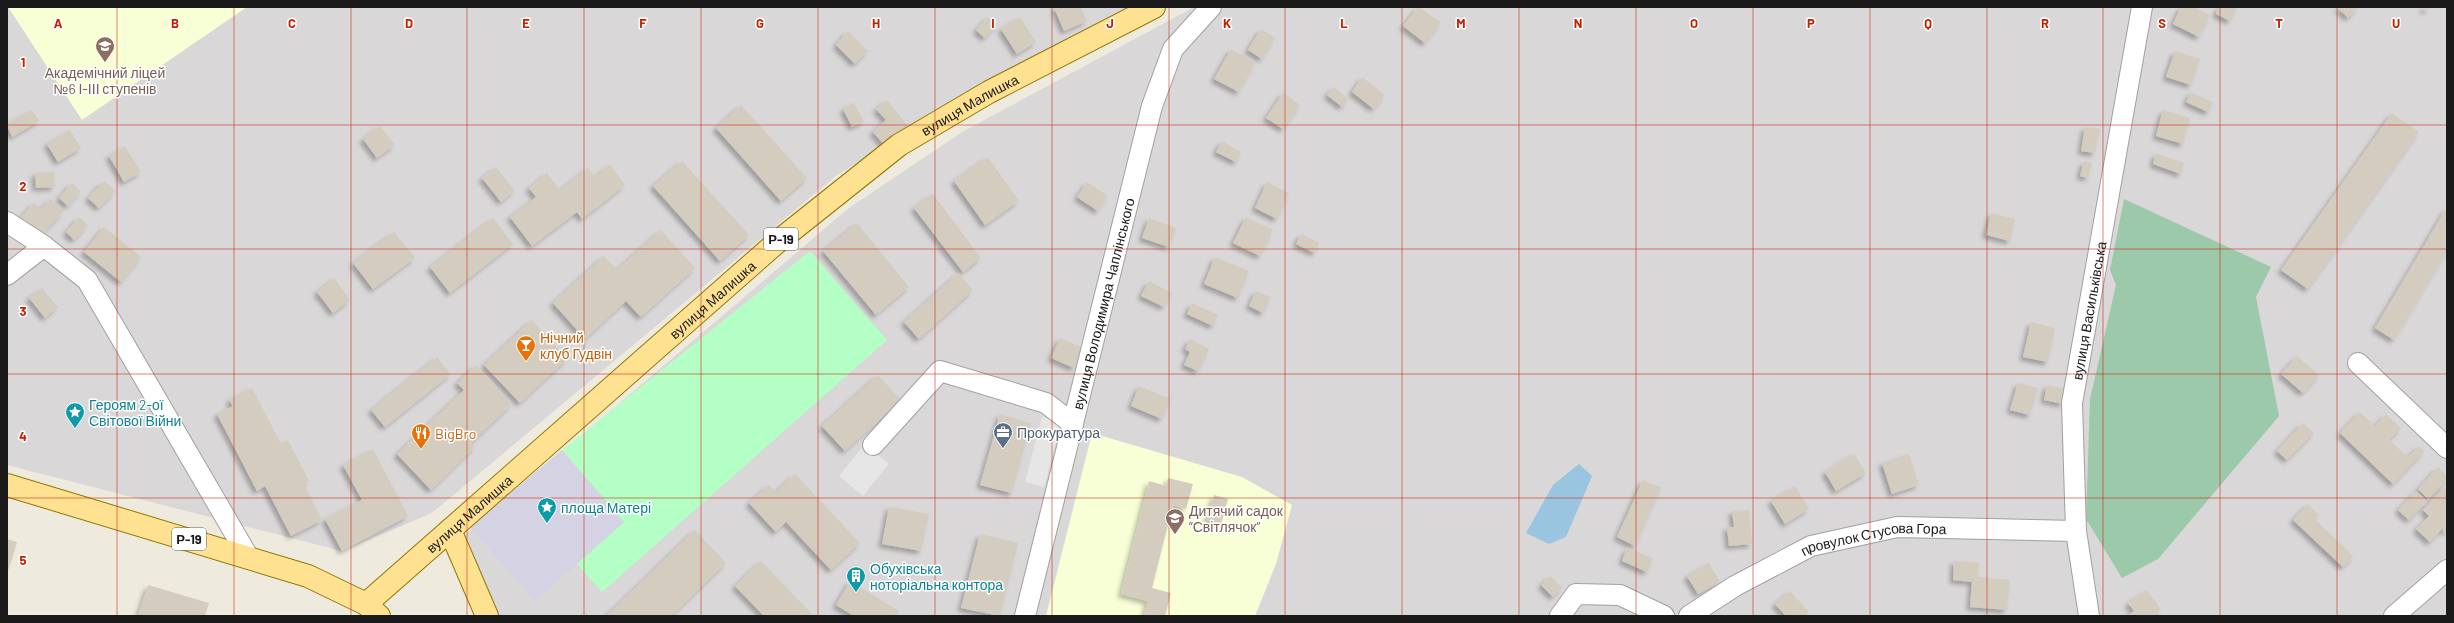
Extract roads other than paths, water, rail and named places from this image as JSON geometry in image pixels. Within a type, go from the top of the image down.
[{"type":"main road","name":"вулиця Малишка","points":[[373,610],[450,530],[776,243],[899,145],[989,92],[1154,7]]},
{"type":"main road","name":"Р-19","points":[[7,485],[308,576],[373,610]]},
{"type":"main road","points":[[450,530],[487,616]]},
{"type":"street","name":"вулиця Володимира Чаплінського","points":[[1025,616],[1152,106],[1173,49],[1211,7]]},
{"type":"street","name":"вулиця Васильківська","points":[[2089,616],[2076,531],[2072,403],[2142,7]]},
{"type":"street","points":[[7,222],[44,246],[86,280],[249,558]]},
{"type":"street","points":[[7,275],[44,246]]},
{"type":"street","points":[[2358,363],[2447,448]]},
{"type":"street","points":[[872,445],[940,371],[1046,403],[1073,424]]},
{"type":"street","name":"провулок Стусова Гора","points":[[1689,616],[1736,586],[1811,546],[1897,527],[2076,531]]},
{"type":"street","points":[[2394,616],[2447,570]]},
{"type":"street","points":[[1560,616],[1576,594],[1620,595],[1664,616]]},
{"type":"water","points":[[1579,464],[1592,476],[1566,537],[1549,544],[1526,533],[1553,485]]},
{"type":"place","name":"Академічний ліцей №6 І-ІІІ ступенів","points":[[105,63]]},
{"type":"place","name":"Нічний клуб Гудвін","points":[[526,362]]},
{"type":"place","name":"Героям 2-ої Світової Війни","points":[[75,429]]},
{"type":"place","name":"Прокуратура","points":[[1003,449]]},
{"type":"place","name":"BigBro","points":[[421,450]]},
{"type":"place","name":"площа Матері","points":[[547,524]]},
{"type":"place","name":"Дитячий садок ”Світлячок”","points":[[1175,535]]},
{"type":"place","name":"Обухівська ноторіальна контора","points":[[856,593]]}]
